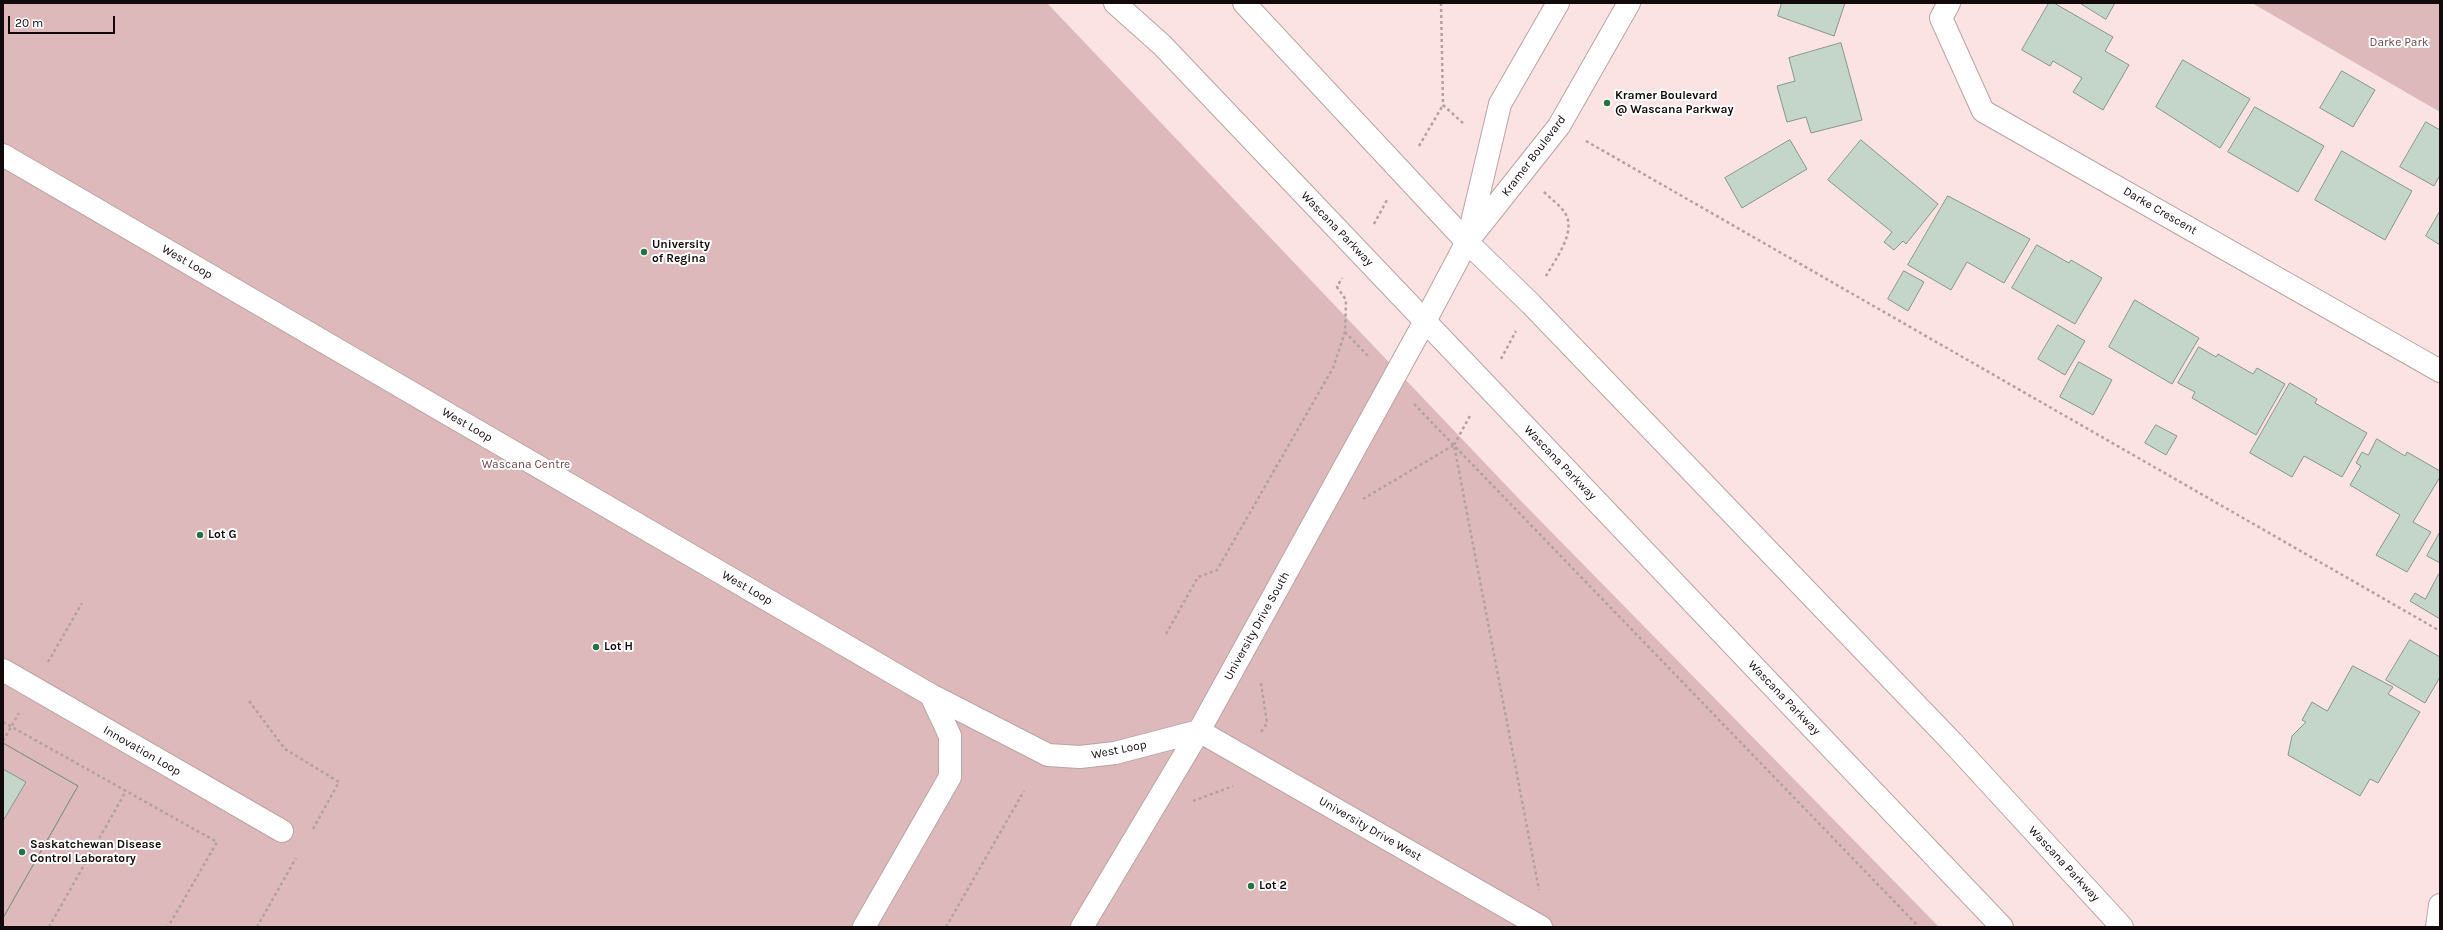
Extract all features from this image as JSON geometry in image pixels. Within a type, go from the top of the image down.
[{"type":"street","name":"Wascana Parkway","points":[[1115,3],[1162,45],[2002,927]]},
{"type":"street","name":"Wascana Parkway","points":[[1244,3],[1467,242],[1531,304],[1952,742],[2122,927]]},
{"type":"street","name":"Kramer Boulevard","points":[[1467,242],[1500,104],[1558,3]]},
{"type":"street","name":"Kramer Boulevard","points":[[1425,321],[1467,242],[1559,126],[1629,3]]},
{"type":"street","name":"Darke Crescent","points":[[1949,3],[1941,18],[1983,110],[2440,371]]},
{"type":"street","name":"West Loop","points":[[3,155],[931,695],[1048,755],[1080,757],[1115,754],[1199,731]]},
{"type":"street","name":"University Drive South","points":[[1082,927],[1199,731],[1425,321]]},
{"type":"street","name":"Innovation Loop","points":[[3,670],[282,831]]},
{"type":"street","points":[[864,927],[950,777],[950,736],[931,695]]},
{"type":"street","name":"University Drive West","points":[[1199,731],[1541,927]]},
{"type":"street","points":[[2437,927],[2440,905]]},
{"type":"path","points":[[1166,634],[1198,577],[1217,570],[1333,368],[1345,332],[1346,300],[1337,287],[1443,105]]},
{"type":"path","points":[[1559,126],[2440,632]]},
{"type":"path","points":[[1345,332],[1919,927]]},
{"type":"path","points":[[1360,504],[1364,497],[1454,445]]},
{"type":"path","points":[[1454,445],[1540,896]]},
{"type":"path","points":[[1189,802],[1234,786],[1266,723],[1261,683],[1264,676]]},
{"type":"path","points":[[3,722],[217,842],[168,927]]},
{"type":"path","points":[[49,927],[126,791]]},
{"type":"path","points":[[946,927],[1024,791]]},
{"type":"green space","name":"Wascana Centre","points":[[3,3],[1047,3],[1521,501],[1939,927],[3,927]]},
{"type":"green space","name":"Darke Park","points":[[2252,3],[2440,3],[2440,112]]},
{"type":"building","points":[[1782,3],[1845,3],[1834,36],[1778,16]]},
{"type":"building","points":[[2049,3],[2054,3],[2113,37],[2105,51],[2129,65],[2103,110],[2073,92],[2082,78],[2053,61],[2050,66],[2022,50]]},
{"type":"building","points":[[2080,3],[2115,3],[2106,19]]},
{"type":"building","points":[[1841,43],[1862,120],[1811,133],[1806,117],[1787,122],[1777,86],[1795,81],[1789,58]]},
{"type":"building","points":[[2183,60],[2250,99],[2220,148],[2156,107]]},
{"type":"building","points":[[2342,71],[2375,90],[2353,127],[2320,108]]},
{"type":"building","points":[[2255,107],[2324,146],[2298,192],[2228,152]]},
{"type":"building","points":[[2426,122],[2440,130],[2440,175],[2434,186],[2400,167]]},
{"type":"building","points":[[1790,140],[1807,169],[1742,208],[1725,178]]},
{"type":"building","points":[[1861,140],[1938,204],[1906,244],[1903,241],[1894,250],[1884,242],[1892,232],[1828,180]]},
{"type":"building","points":[[2342,151],[2412,191],[2385,240],[2315,200]]},
{"type":"building","points":[[1948,196],[2030,239],[2004,283],[1967,262],[1951,290],[1908,265]]},
{"type":"building","points":[[2440,211],[2440,245],[2426,236]]},
{"type":"building","points":[[2037,245],[2069,263],[2071,260],[2102,278],[2075,324],[2012,288]]},
{"type":"building","points":[[1904,271],[1924,282],[1908,311],[1888,299]]},
{"type":"building","points":[[2135,300],[2199,338],[2172,384],[2109,347]]},
{"type":"building","points":[[2058,325],[2085,341],[2065,375],[2038,359]]},
{"type":"building","points":[[2199,347],[2216,357],[2218,354],[2253,374],[2257,368],[2285,384],[2256,435],[2192,398],[2195,392],[2178,383]]},
{"type":"building","points":[[2079,362],[2112,380],[2093,415],[2060,397]]},
{"type":"building","points":[[2290,383],[2317,399],[2315,403],[2367,433],[2342,477],[2304,456],[2292,477],[2250,453]]},
{"type":"building","points":[[2156,425],[2177,436],[2166,455],[2145,443]]},
{"type":"building","points":[[2377,439],[2405,456],[2407,452],[2440,471],[2440,477],[2413,522],[2431,532],[2407,572],[2376,555],[2400,515],[2350,485],[2361,466],[2356,463],[2362,452],[2368,455]]},
{"type":"building","points":[[2440,532],[2440,563],[2427,556]]},
{"type":"building","points":[[2439,574],[2440,619],[2410,601],[2415,593],[2425,599]]},
{"type":"building","points":[[2410,640],[2440,657],[2440,677],[2425,703],[2386,680]]},
{"type":"building","points":[[2353,666],[2393,687],[2388,694],[2420,712],[2378,783],[2370,779],[2360,796],[2288,755],[2292,736],[2306,722],[2302,720],[2312,702],[2327,711]]},
{"type":"building","name":"Saskatchewan Disease Control Laboratory","points":[[3,743],[78,786],[3,918]]},
{"type":"building","name":"Saskatchewan Disease Control Laboratory","points":[[3,743],[78,786],[3,918]]},
{"type":"building","points":[[3,769],[26,782],[3,821]]},
{"type":"place","name":"Kramer Boulevard @ Wascana Parkway","points":[[1607,103]]},
{"type":"place","name":"University of Regina","points":[[644,252]]},
{"type":"place","name":"Lot G","points":[[200,535]]},
{"type":"place","name":"Lot H","points":[[596,647]]},
{"type":"place","name":"Saskatchewan Disease Control Laboratory","points":[[22,852]]},
{"type":"place","name":"Lot 2","points":[[1251,886]]}]
